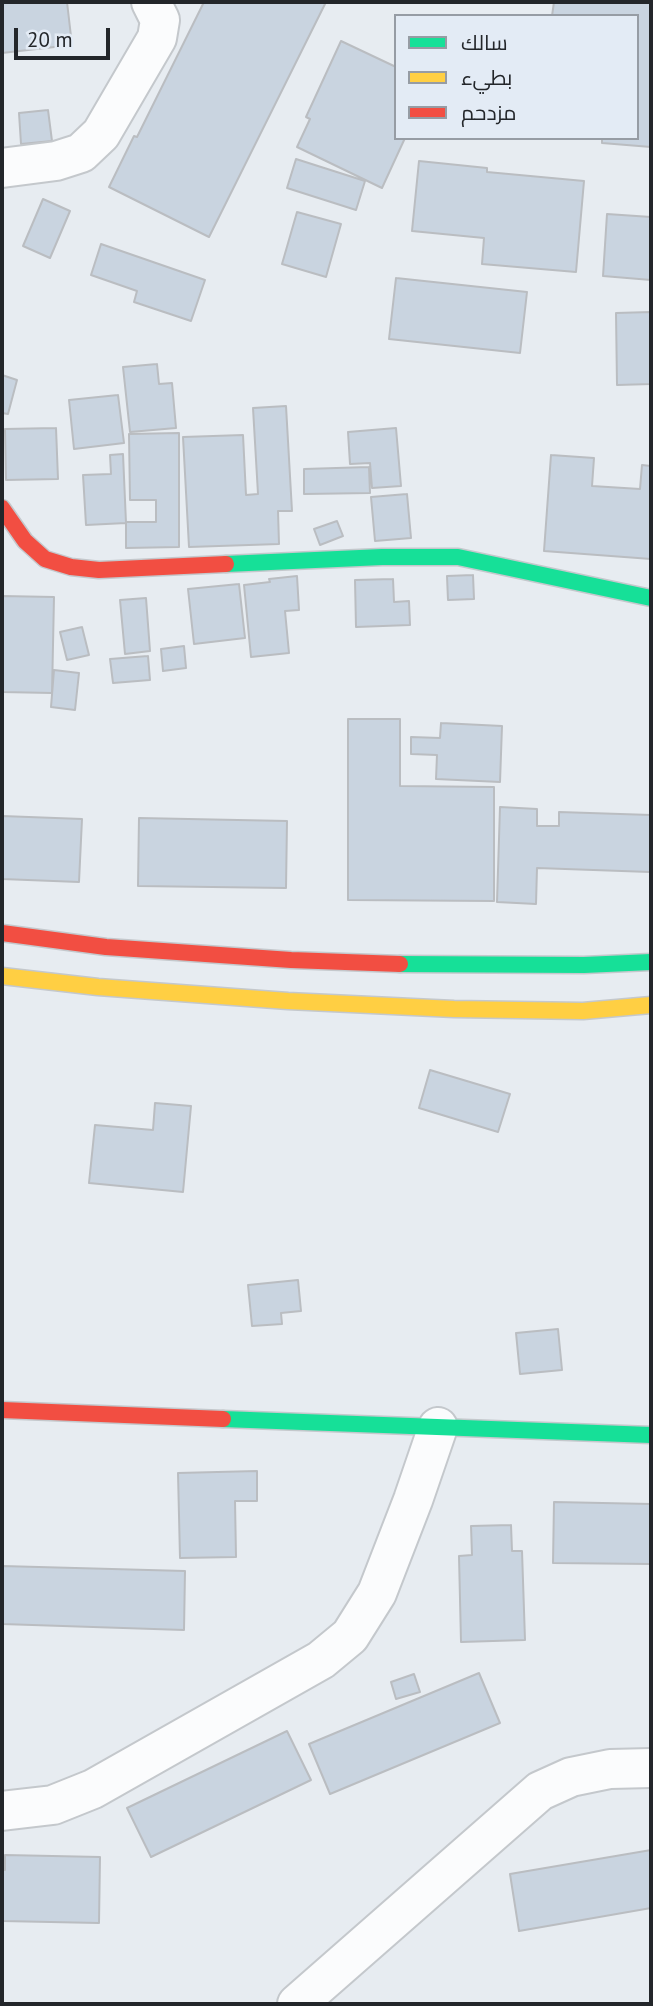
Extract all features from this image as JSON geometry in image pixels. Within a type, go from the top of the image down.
[{"type":"street","points":[[2,168],[56,161],[81,153],[101,134],[157,38],[160,20],[151,2]]},
{"type":"street","points":[[2,508],[25,541],[45,559],[71,567],[99,570],[382,557],[458,557],[651,598]]},
{"type":"street","points":[[2,933],[106,947],[291,960],[469,965],[651,962]]},
{"type":"street","points":[[2,976],[98,988],[454,1009],[583,1011],[651,1005]]},
{"type":"street","points":[[2,1410],[651,1435]]},
{"type":"street","points":[[2,1811],[53,1805],[93,1789],[321,1660],[350,1636],[377,1593],[438,1427]]},
{"type":"street","points":[[297,2004],[540,1791],[571,1777],[611,1769],[651,1768]]},
{"type":"building","points":[[2,2],[67,2],[72,45],[2,53]]},
{"type":"building","points":[[204,2],[326,2],[209,237],[109,187]]},
{"type":"building","points":[[554,2],[651,2],[651,147],[602,143],[602,140],[639,140],[639,14],[552,14]]},
{"type":"building","points":[[341,41],[394,66],[394,140],[404,140],[382,188],[297,147],[310,119],[306,117]]},
{"type":"building","points":[[48,110],[52,141],[21,144],[19,113]]},
{"type":"building","points":[[296,159],[365,181],[356,210],[287,188]]},
{"type":"building","points":[[419,161],[487,168],[487,172],[584,181],[576,272],[482,264],[484,238],[412,231]]},
{"type":"building","points":[[43,199],[70,211],[50,258],[23,246]]},
{"type":"building","points":[[297,212],[341,224],[326,277],[282,264]]},
{"type":"building","points":[[607,214],[651,217],[651,280],[603,276]]},
{"type":"building","points":[[101,244],[205,280],[191,321],[134,302],[137,291],[91,275]]},
{"type":"building","points":[[396,278],[527,292],[520,353],[389,339]]},
{"type":"building","points":[[651,312],[651,384],[617,385],[616,313]]},
{"type":"building","points":[[157,364],[159,384],[172,383],[176,428],[130,432],[123,367]]},
{"type":"building","points":[[2,375],[17,380],[8,414],[2,413]]},
{"type":"building","points":[[118,395],[124,443],[74,449],[69,400]]},
{"type":"building","points":[[286,406],[292,511],[278,511],[279,544],[189,547],[183,437],[243,435],[246,495],[258,494],[253,408]]},
{"type":"building","points":[[56,428],[58,479],[6,480],[5,429]]},
{"type":"building","points":[[396,428],[401,486],[372,488],[370,463],[350,464],[348,432]]},
{"type":"building","points":[[179,433],[179,547],[126,548],[126,522],[156,522],[156,500],[130,500],[129,434]]},
{"type":"building","points":[[123,454],[126,523],[86,525],[83,475],[111,474],[110,455]]},
{"type":"building","points":[[551,455],[594,458],[592,486],[640,489],[642,465],[651,466],[651,559],[544,551]]},
{"type":"building","points":[[369,467],[370,493],[304,494],[304,469]]},
{"type":"building","points":[[407,494],[411,538],[375,541],[371,497]]},
{"type":"building","points":[[337,521],[343,536],[320,545],[314,529]]},
{"type":"building","points":[[473,575],[474,599],[448,600],[447,576]]},
{"type":"building","points":[[297,576],[299,610],[285,611],[289,653],[251,657],[244,585]]},
{"type":"building","points":[[393,579],[394,602],[409,601],[410,625],[356,627],[355,580]]},
{"type":"building","points":[[239,584],[245,638],[194,644],[188,589]]},
{"type":"building","points":[[2,596],[54,597],[52,693],[2,692]]},
{"type":"building","points":[[146,598],[150,651],[125,654],[120,600]]},
{"type":"building","points":[[82,627],[89,655],[67,660],[60,632]]},
{"type":"building","points":[[184,646],[186,668],[163,671],[161,649]]},
{"type":"building","points":[[148,656],[150,680],[113,683],[110,659]]},
{"type":"building","points":[[54,670],[79,673],[75,710],[51,707]]},
{"type":"building","points":[[348,719],[400,719],[400,786],[494,787],[494,901],[348,900]]},
{"type":"building","points":[[441,723],[502,726],[500,782],[436,779],[437,755],[411,754],[411,737],[440,738]]},
{"type":"building","points":[[500,807],[537,809],[537,826],[559,826],[559,812],[651,815],[650,872],[537,868],[536,904],[497,902]]},
{"type":"building","points":[[2,816],[82,819],[79,882],[2,879]]},
{"type":"building","points":[[139,818],[287,821],[286,888],[138,886]]},
{"type":"building","points":[[430,1070],[510,1094],[498,1132],[419,1108]]},
{"type":"building","points":[[155,1103],[191,1106],[183,1192],[89,1183],[95,1125],[153,1130]]},
{"type":"building","points":[[298,1280],[301,1311],[281,1313],[282,1324],[252,1326],[248,1285]]},
{"type":"building","points":[[558,1329],[562,1370],[520,1374],[516,1333]]},
{"type":"building","points":[[257,1471],[257,1501],[235,1501],[236,1557],[180,1558],[178,1473]]},
{"type":"building","points":[[554,1502],[651,1504],[651,1564],[553,1563]]},
{"type":"building","points":[[511,1525],[512,1551],[522,1551],[525,1640],[461,1642],[459,1556],[472,1555],[471,1526]]},
{"type":"building","points":[[2,1566],[185,1571],[184,1630],[2,1624]]},
{"type":"building","points":[[479,1673],[500,1723],[330,1794],[309,1744]]},
{"type":"building","points":[[414,1674],[420,1692],[396,1699],[391,1682]]},
{"type":"building","points":[[287,1731],[311,1780],[151,1857],[127,1808]]},
{"type":"building","points":[[651,1850],[651,1908],[519,1931],[510,1874]]},
{"type":"building","points":[[5,1855],[100,1857],[99,1923],[2,1921],[2,1870],[5,1870]]},
{"type":"traffic: fast","points":[[226,564],[382,557],[458,557],[651,598]]},
{"type":"traffic: fast","points":[[400,964],[584,965],[651,962]]},
{"type":"traffic: fast","points":[[223,1419],[651,1435]]},
{"type":"traffic: slow","points":[[2,976],[98,987],[288,1001],[454,1009],[583,1011],[651,1005]]},
{"type":"traffic: jam","points":[[2,508],[25,541],[45,559],[71,567],[99,570],[226,564]]},
{"type":"traffic: jam","points":[[2,933],[106,947],[291,960],[400,964]]},
{"type":"traffic: jam","points":[[2,1410],[223,1419]]}]
